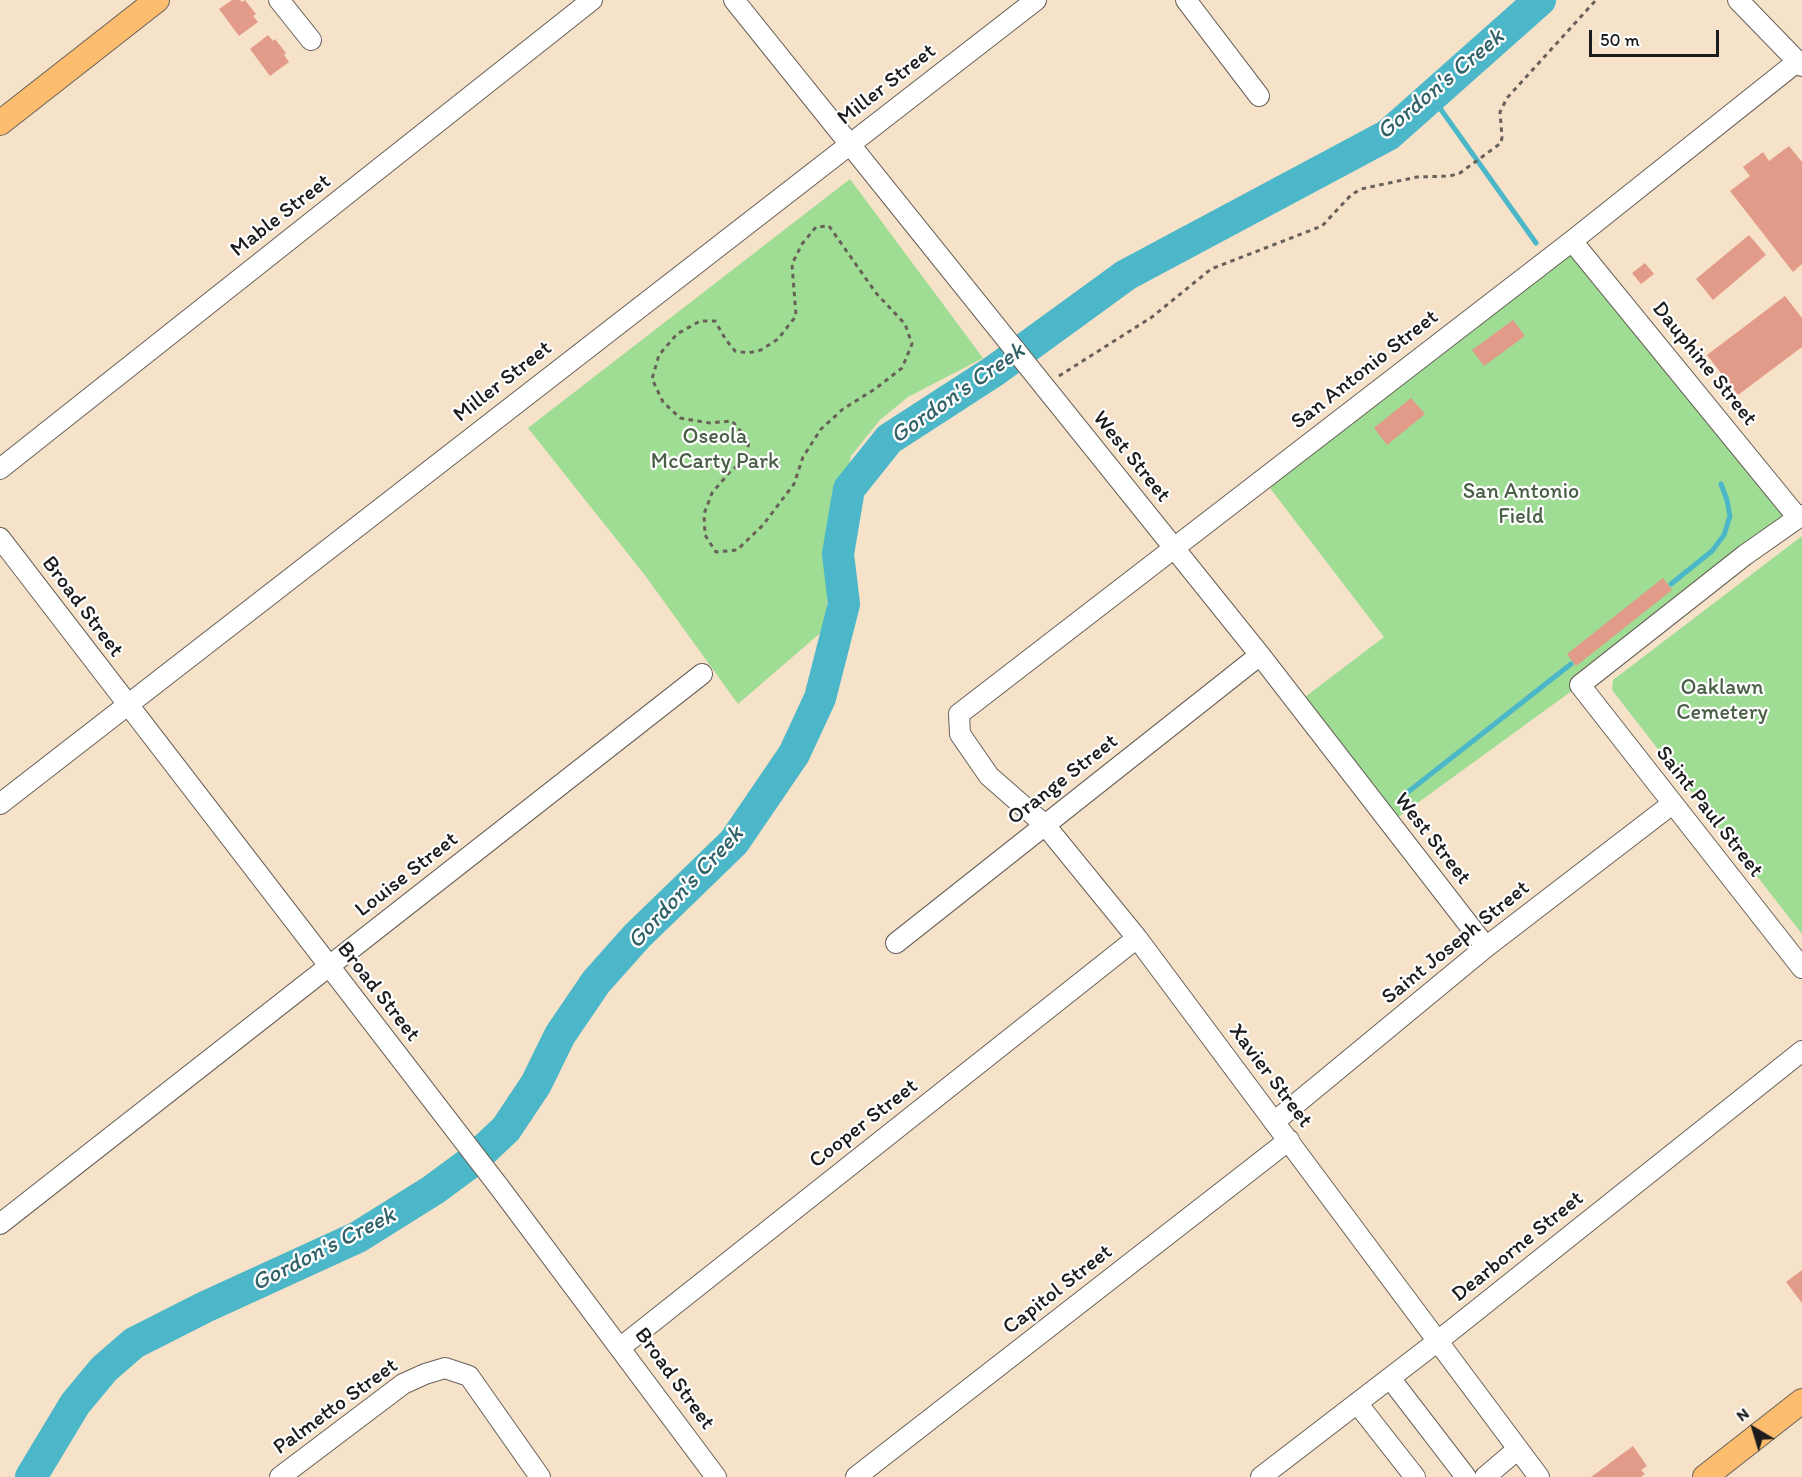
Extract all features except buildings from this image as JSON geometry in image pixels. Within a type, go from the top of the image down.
[{"type":"main road","points":[[0,123],[157,0]]},
{"type":"main road","points":[[1705,1477],[1802,1401]]},
{"type":"street","points":[[279,0],[311,40]]},
{"type":"street","name":"Mable Street","points":[[0,469],[592,0]]},
{"type":"street","name":"West Street","points":[[734,0],[1260,655],[1486,947]]},
{"type":"street","name":"Miller Street","points":[[0,804],[1036,0]]},
{"type":"street","points":[[1186,0],[1259,96]]},
{"type":"street","points":[[1738,0],[1800,64]]},
{"type":"street","name":"San Antonio Street","points":[[959,714],[1800,64]]},
{"type":"street","name":"Dauphine Street","points":[[1572,242],[1800,516]]},
{"type":"street","name":"Saint Paul Street","points":[[1800,516],[1745,555],[1580,685],[1802,968]]},
{"type":"street","name":"Broad Street","points":[[0,538],[126,705],[500,1188],[716,1477]]},
{"type":"street","name":"Orange Street","points":[[896,943],[1260,655]]},
{"type":"street","name":"Louise Street","points":[[0,1224],[702,674]]},
{"type":"street","name":"Xavier Street","points":[[959,714],[960,734],[989,776],[1045,825],[1137,938],[1539,1477]]},
{"type":"street","name":"Saint Joseph Street","points":[[1274,1122],[1486,947],[1672,804]]},
{"type":"street","name":"Cooper Street","points":[[621,1347],[1137,938]]},
{"type":"street","name":"Dearborne Street","points":[[1261,1477],[1438,1341],[1802,1051]]},
{"type":"street","name":"Capitol Street","points":[[856,1477],[1288,1140]]},
{"type":"street","name":"Palmetto Street","points":[[280,1477],[403,1384],[445,1368],[469,1376],[540,1477]]},
{"type":"street","points":[[1390,1378],[1466,1477]]},
{"type":"street","points":[[1357,1403],[1415,1477]]},
{"type":"street","points":[[1490,1475],[1518,1449]]},
{"type":"path","points":[[1039,382],[1152,317],[1211,269],[1322,226],[1351,195],[1361,189],[1417,177],[1450,176],[1460,173],[1498,146],[1502,137],[1500,112],[1506,98],[1596,0]]},
{"type":"path","points":[[829,226],[876,292],[905,324],[912,344],[902,368],[875,389],[843,409],[821,429],[803,457],[794,484],[763,525],[737,550],[716,552],[705,535],[704,514],[712,493],[746,458],[749,441],[732,421],[710,423],[680,418],[663,402],[652,379],[659,355],[677,334],[700,321],[715,321],[735,351],[761,350],[778,339],[796,316],[792,264],[802,244],[816,227],[829,226]]},
{"type":"green space","name":"Oseola McCarty Park","points":[[850,179],[983,358],[908,397],[880,420],[851,456],[846,479],[828,528],[826,562],[829,582],[825,629],[738,704],[644,574],[528,428]]},
{"type":"green space","name":"San Antonio Field","points":[[1572,241],[1798,518],[1580,685],[1390,823],[1297,703],[1384,637],[1263,479]]},
{"type":"green space","name":"Oaklawn Cemetery","points":[[1802,536],[1802,934],[1612,690],[1613,680]]},
{"type":"waterway","name":"Gordon's Creek","points":[[31,1477],[75,1404],[104,1369],[134,1343],[205,1307],[358,1237],[433,1190],[471,1162],[506,1129],[536,1084],[560,1035],[596,982],[637,936],[734,842],[794,754],[820,698],[844,604],[838,554],[849,489],[889,439],[994,371],[1126,275],[1388,135],[1540,0]]},
{"type":"waterway","points":[[1432,97],[1536,243]]},
{"type":"waterway","points":[[1671,584],[1712,551],[1724,535],[1730,516],[1721,484]]},
{"type":"waterway","points":[[1399,799],[1571,664]]}]
